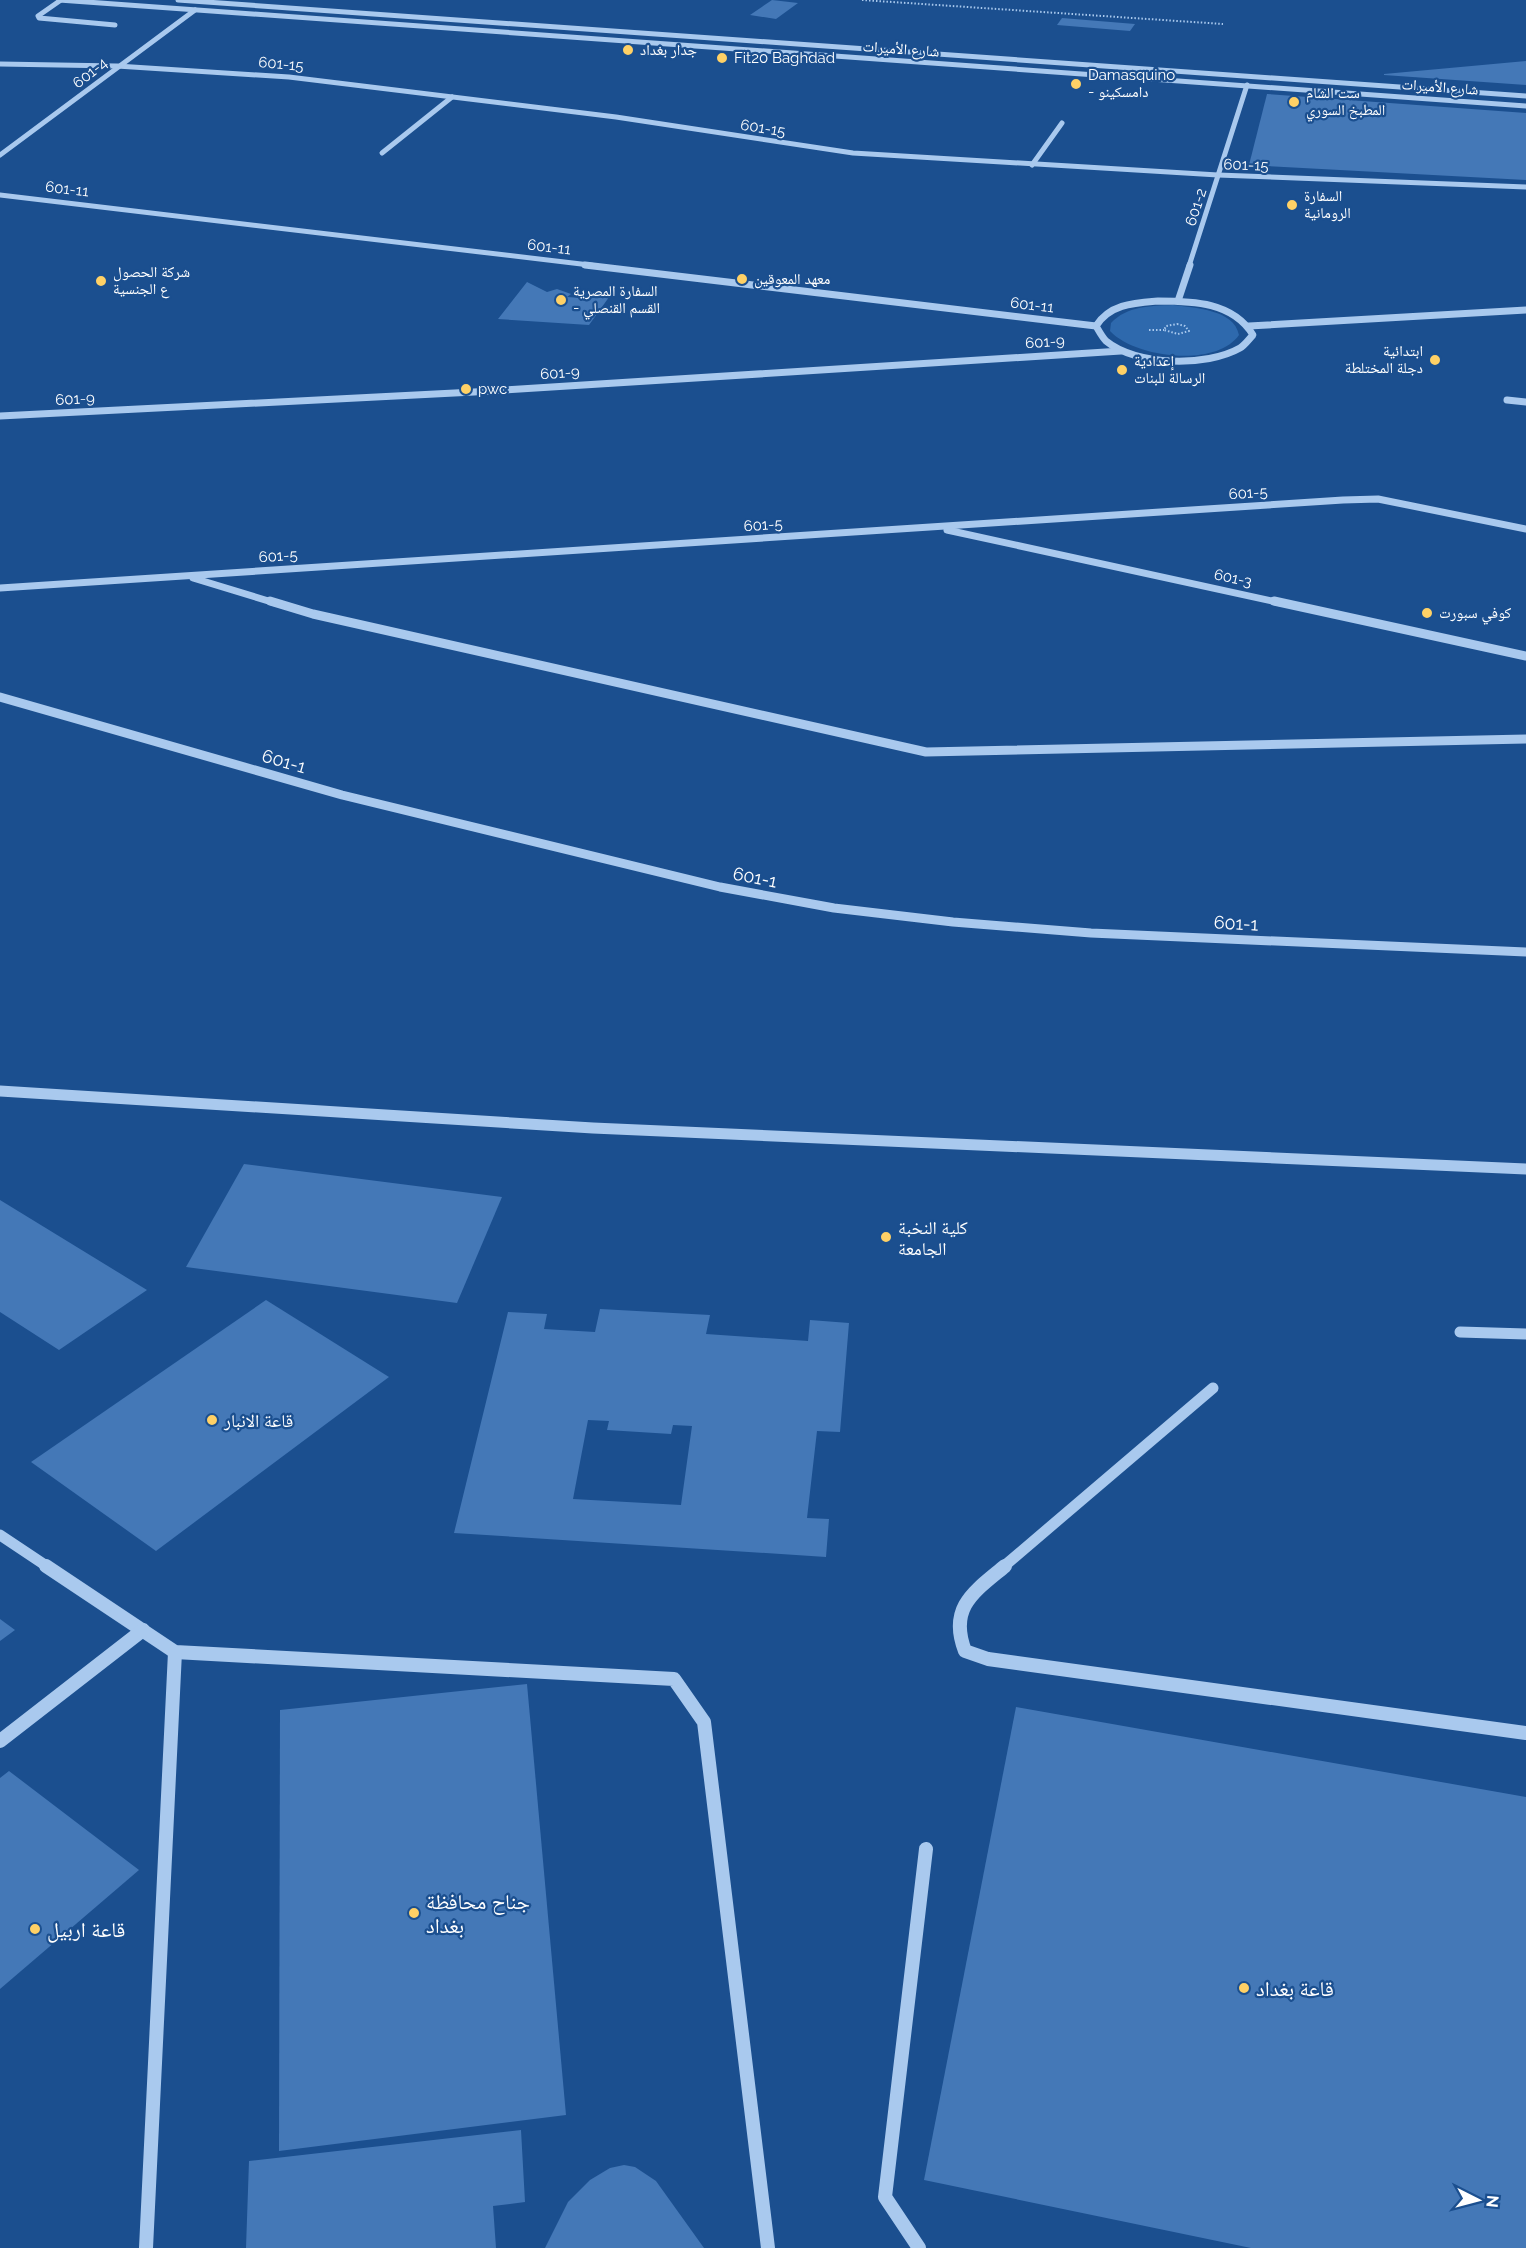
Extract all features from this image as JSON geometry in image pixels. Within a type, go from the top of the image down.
[{"type":"street","name":"شارع الأميرات","points":[[60,0],[1526,105]]},
{"type":"street","points":[[60,0],[38,16],[39,18],[115,25]]},
{"type":"street","name":"شارع الأميرات","points":[[178,0],[1526,96]]},
{"type":"street","name":"601-4","points":[[0,155],[195,10]]},
{"type":"street","name":"601-15","points":[[0,64],[117,66],[289,77],[616,117],[813,148],[1032,165],[1218,176],[1526,187]]},
{"type":"street","name":"601-2","points":[[1178,301],[1247,86]]},
{"type":"street","points":[[382,153],[452,96]]},
{"type":"street","points":[[1032,165],[1062,123]]},
{"type":"street","name":"601-11","points":[[0,195],[1095,326]]},
{"type":"street","points":[[1178,301],[1222,309],[1239,317],[1249,326],[1252,335],[1248,344],[1235,352],[1216,358],[1167,360],[1121,351],[1098,335],[1095,326],[1099,318],[1122,306],[1178,301]]},
{"type":"street","points":[[1249,326],[1526,310]]},
{"type":"street","name":"601-9","points":[[0,416],[474,392],[1121,351]]},
{"type":"street","points":[[1507,400],[1526,402]]},
{"type":"street","name":"601-5","points":[[0,588],[1378,499],[1526,529]]},
{"type":"street","name":"601-3","points":[[935,527],[1526,656]]},
{"type":"street","points":[[184,576],[313,614],[926,752],[1526,739]]},
{"type":"street","name":"601-1","points":[[0,697],[342,795],[720,887],[834,908],[953,922],[1090,933],[1526,952]]},
{"type":"street","points":[[0,1090],[593,1128],[1526,1169]]},
{"type":"street","points":[[1460,1332],[1526,1334]]},
{"type":"street","points":[[1213,1388],[968,1598],[957,1622],[965,1651],[988,1659],[1526,1733]]},
{"type":"street","points":[[0,1535],[175,1652],[674,1679],[704,1722],[768,2248]]},
{"type":"street","points":[[0,1741],[143,1630]]},
{"type":"street","points":[[146,2248],[175,1652]]},
{"type":"street","points":[[919,2248],[885,2197],[926,1849]]},
{"type":"path","points":[[861,0],[1223,24]]},
{"type":"shaded area","points":[[1173,305],[1212,311],[1221,315],[1236,326],[1239,335],[1228,345],[1213,352],[1175,356],[1137,348],[1110,331],[1111,323],[1124,313],[1147,307]]},
{"type":"building","points":[[772,0],[798,3],[776,19],[750,15]]},
{"type":"building","points":[[1062,18],[1135,24],[1130,31],[1057,25]]},
{"type":"building","points":[[1526,61],[1526,85],[1384,75],[1384,74]]},
{"type":"building","points":[[1267,94],[1526,113],[1526,180],[1249,165]]},
{"type":"building","points":[[527,282],[547,292],[557,289],[571,294],[567,297],[582,298],[612,293],[589,325],[498,319]]},
{"type":"building","points":[[244,1164],[502,1197],[457,1303],[186,1267]]},
{"type":"building","points":[[0,1200],[147,1290],[59,1350],[0,1312]]},
{"type":"building","name":"قاعة الانبار","points":[[266,1300],[389,1377],[156,1551],[31,1462]]},
{"type":"building","points":[[600,1309],[710,1315],[706,1334],[808,1341],[810,1320],[849,1323],[840,1432],[817,1431],[807,1518],[829,1519],[826,1557],[454,1533],[508,1312],[547,1314],[544,1329],[595,1332]],"holes":[[[588,1420],[609,1421],[607,1430],[671,1434],[673,1425],[692,1426],[681,1505],[573,1499]]]},
{"type":"building","points":[[0,1619],[15,1630],[0,1641]]},
{"type":"building","name":"جناح محافظة بغداد","points":[[527,1684],[566,2115],[279,2151],[280,1710]]},
{"type":"building","name":"قاعة بغداد","points":[[1016,1707],[1526,1797],[1526,2248],[1251,2248],[924,2180]]},
{"type":"building","name":"قاعة اربيل","points":[[9,1771],[139,1870],[0,1989],[0,1778]]},
{"type":"building","points":[[521,2130],[525,2202],[493,2206],[496,2248],[246,2248],[249,2161]]},
{"type":"building","points":[[624,2165],[635,2167],[656,2181],[704,2248],[545,2248],[568,2202],[590,2180],[610,2168]]},
{"type":"place","name":"جدار بغداد","points":[[628,50]]},
{"type":"place","name":"Fit20 Baghdad","points":[[722,58]]},
{"type":"place","name":"Damasquino - دامسكينو","points":[[1076,84]]},
{"type":"place","name":"ست الشام المطبخ السوري","points":[[1294,102]]},
{"type":"place","name":"السفارة الرومانية","points":[[1292,205]]},
{"type":"place","name":"معهد المعوقين","points":[[742,279]]},
{"type":"place","name":"شركة الحصول ع الجنسية","points":[[101,281]]},
{"type":"place","name":"السفارة المصرية - القسم القنصلي","points":[[561,300]]},
{"type":"place","name":"ابتدائية دجلة المختلطة","points":[[1435,360]]},
{"type":"place","name":"إعدادية الرسالة للبنات","points":[[1122,370]]},
{"type":"place","name":"pwc","points":[[466,389]]},
{"type":"place","name":"كوفي سبورت","points":[[1427,613]]},
{"type":"place","name":"كلية النخبة الجامعة","points":[[886,1237]]},
{"type":"place","name":"قاعة الانبار","points":[[212,1420]]},
{"type":"place","name":"جناح محافظة بغداد","points":[[414,1913]]},
{"type":"place","name":"قاعة اربيل","points":[[35,1929]]},
{"type":"place","name":"قاعة بغداد","points":[[1244,1988]]}]
